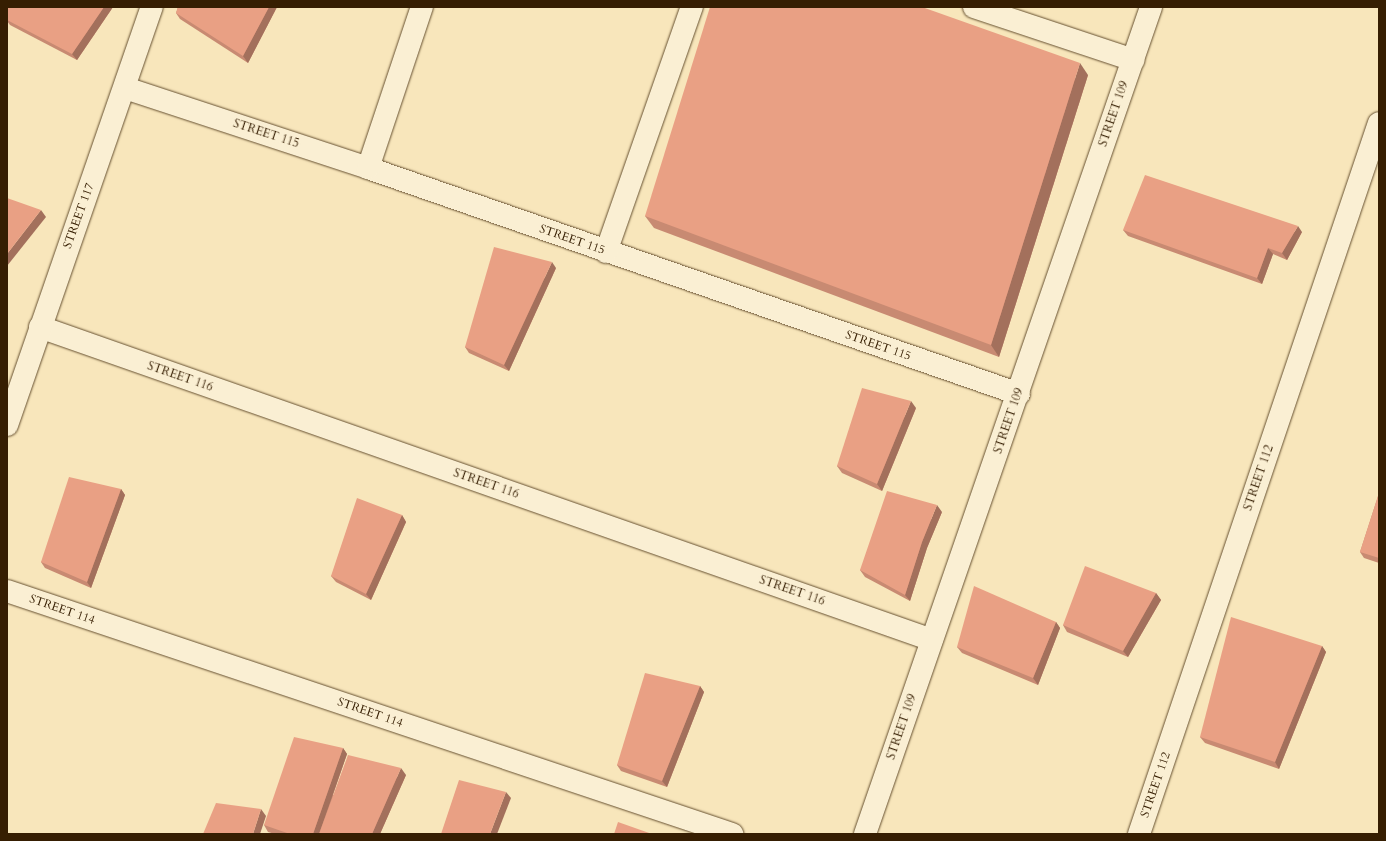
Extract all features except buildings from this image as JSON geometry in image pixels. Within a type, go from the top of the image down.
[{"type":"street","name":"STREET 117","points":[[7,426],[152,7]]},
{"type":"street","points":[[368,168],[422,7]]},
{"type":"street","points":[[606,252],[692,7]]},
{"type":"street","points":[[974,7],[1133,60]]},
{"type":"street","name":"STREET 109","points":[[865,834],[1019,394],[1150,7]]},
{"type":"street","name":"STREET 115","points":[[125,88],[368,168],[606,252],[1019,394]]},
{"type":"street","name":"STREET 112","points":[[1140,834],[1379,123]]},
{"type":"street","name":"STREET 116","points":[[40,328],[932,640]]},
{"type":"street","name":"STREET 114","points":[[7,591],[732,834]]}]
